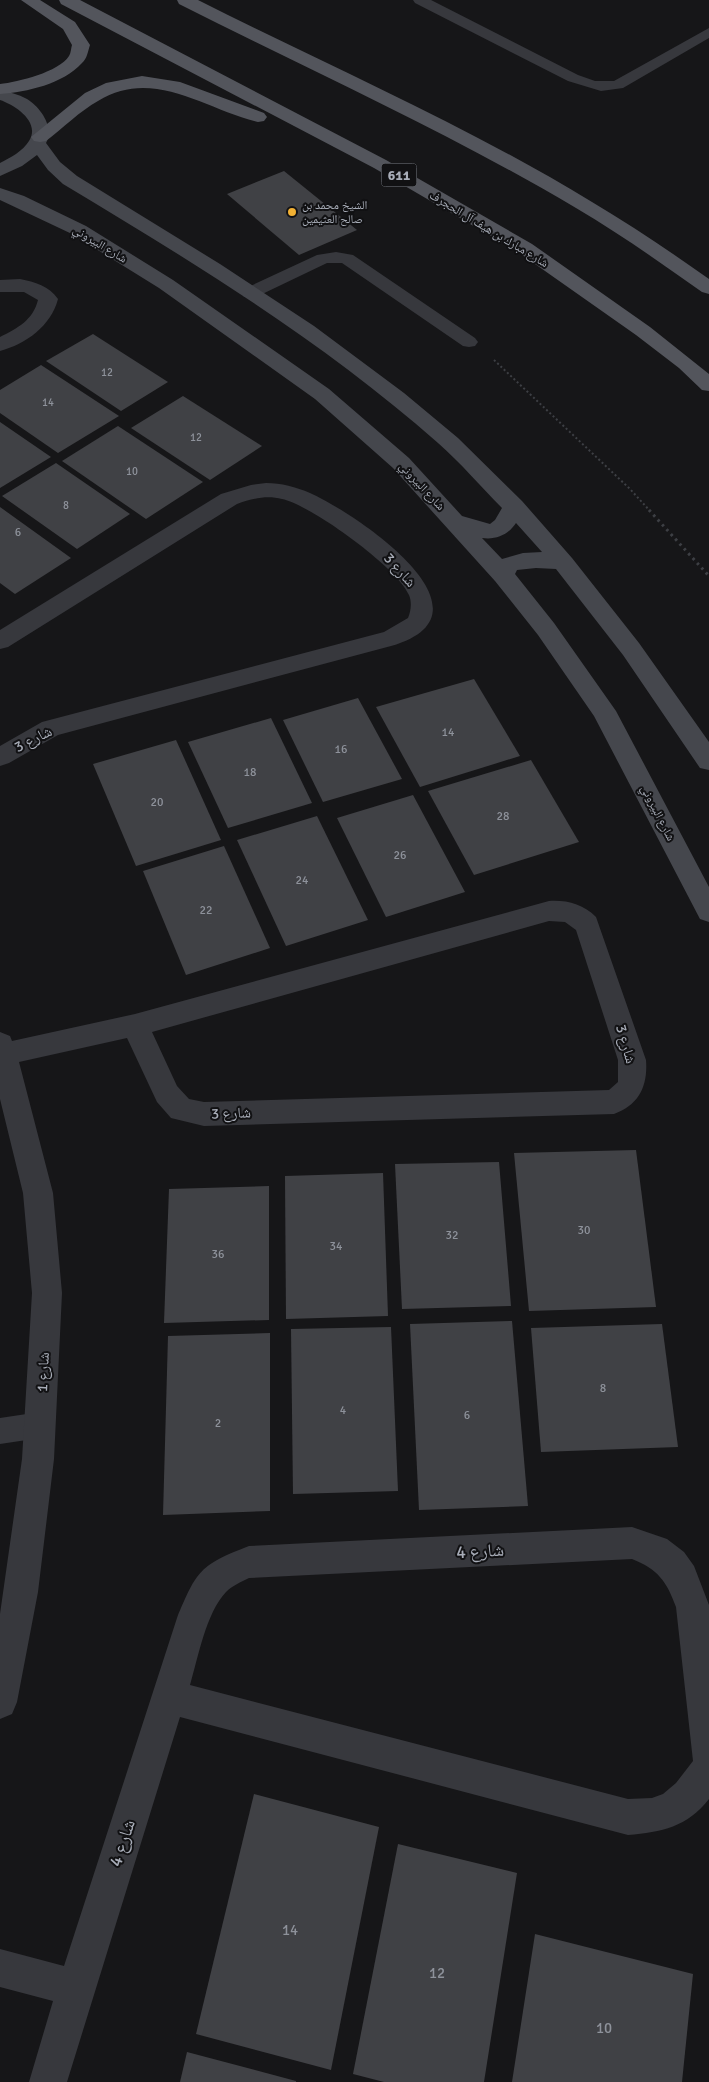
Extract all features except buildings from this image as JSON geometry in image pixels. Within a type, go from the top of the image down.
[{"type":"main road","points":[[0,90],[22,87],[56,74],[76,60],[81,45],[69,26],[29,0]]},
{"type":"main road","name":"شارع مبارك بن هيف آل الحجرف","points":[[67,0],[380,164],[525,248],[643,331],[686,364],[709,385]]},
{"type":"main road","points":[[184,0],[540,178],[609,219],[678,264],[709,288]]},
{"type":"main road","points":[[39,140],[91,96],[112,87],[142,81],[174,86],[380,164]]},
{"type":"street","points":[[0,95],[28,107],[39,121],[39,140],[54,166],[70,180],[188,252],[250,293],[359,369],[440,434],[514,506],[587,590],[654,679],[709,761]]},
{"type":"street","points":[[0,170],[21,160],[39,140]]},
{"type":"street","name":"شارع البيروني","points":[[0,194],[17,200],[79,230],[166,284],[322,394],[401,463],[503,575],[546,629],[604,711],[709,912]]},
{"type":"street","points":[[0,286],[26,286],[41,290],[48,299],[46,311],[34,326],[0,345]]},
{"type":"street","name":"شارع 3","points":[[0,641],[229,499],[259,490],[280,491],[304,497],[378,547],[403,569],[420,593],[422,608],[418,622],[405,632],[391,638],[51,728],[1,754]]},
{"type":"street","points":[[456,522],[484,532],[497,530],[508,521],[514,506]]},
{"type":"street","points":[[503,575],[509,565],[524,559],[543,559],[564,564]]},
{"type":"street","name":"شارع 3","points":[[2,1049],[135,1025],[549,911],[562,910],[571,912],[587,924],[632,1060],[632,1085],[626,1094],[614,1102],[204,1114],[181,1108],[167,1094],[135,1025]]},
{"type":"street","name":"شارع 1","points":[[0,1702],[21,1592],[38,1460],[47,1293],[38,1193],[2,1049]]},
{"type":"street","name":"شارع 4","points":[[48,2082],[76,1988],[194,1618],[210,1584],[225,1571],[249,1562],[632,1543],[655,1552],[672,1564],[682,1578],[693,1607],[709,1758]]},
{"type":"street","points":[[168,1698],[628,1817],[660,1814],[683,1802],[698,1787],[709,1768]]},
{"type":"street","points":[[0,1968],[76,1988]]},
{"type":"lane","points":[[420,0],[573,78],[593,86],[608,87],[618,84],[709,32]]},
{"type":"lane","points":[[250,293],[323,259],[336,257],[347,259],[469,342]]},
{"type":"lane","points":[[0,1431],[40,1425]]},
{"type":"path","points":[[469,342],[496,362],[630,489],[709,576]]},
{"type":"place","name":"الشيخ محمد بن صالح العثيمين","points":[[292,212]]}]
